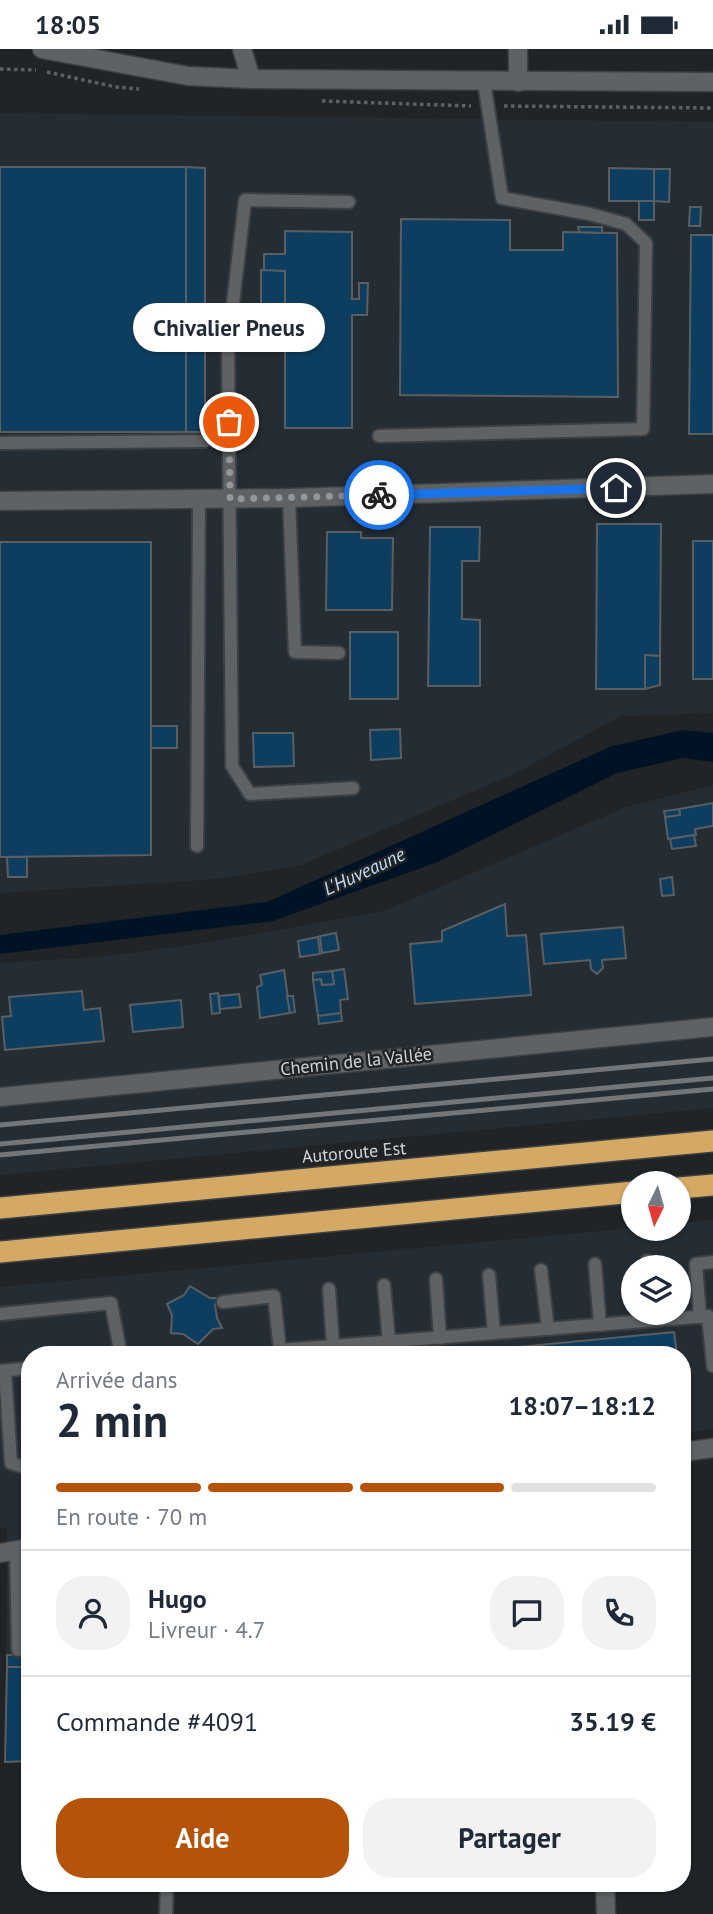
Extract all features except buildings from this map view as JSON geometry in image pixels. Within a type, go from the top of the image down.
[{"type":"highway","name":"Autoroute Est","points":[[0,1208],[713,1141]]},
{"type":"highway","points":[[691,1187],[713,1185]]},
{"type":"highway","points":[[0,1252],[621,1193]]},
{"type":"street","points":[[42,49],[188,76],[484,82],[713,82]]},
{"type":"street","points":[[242,49],[251,79]]},
{"type":"street","points":[[517,49],[518,82]]},
{"type":"street","points":[[0,501],[289,498],[713,484]]},
{"type":"street","name":"Chemin de la Vallée","points":[[0,1097],[713,1027]]},
{"type":"street","points":[[691,1451],[713,1448]]},
{"type":"street","points":[[605,1892],[606,1914]]},
{"type":"lane","points":[[379,436],[643,429],[646,243],[626,224],[590,214],[502,198],[484,82]]},
{"type":"lane","points":[[349,202],[245,199],[228,346],[232,766],[250,794],[353,788]]},
{"type":"lane","points":[[0,443],[205,441]]},
{"type":"lane","points":[[289,498],[295,652],[339,653]]},
{"type":"lane","points":[[197,846],[199,499]]},
{"type":"lane","points":[[700,1317],[696,1264],[713,1262]]},
{"type":"lane","points":[[595,1264],[600,1325]]},
{"type":"lane","points":[[541,1270],[548,1329]]},
{"type":"lane","points":[[489,1275],[494,1333]]},
{"type":"lane","points":[[436,1279],[440,1338]]},
{"type":"lane","points":[[384,1285],[389,1342]]},
{"type":"lane","points":[[329,1289],[333,1346]]},
{"type":"lane","points":[[223,1302],[274,1296],[280,1346]]},
{"type":"lane","points":[[0,1314],[111,1303],[119,1346]]},
{"type":"lane","points":[[691,1317],[708,1316],[713,1366]]},
{"type":"lane","points":[[361,1346],[621,1322]]},
{"type":"lane","points":[[21,1369],[3,1371],[11,1463],[21,1466]]},
{"type":"lane","points":[[15,1550],[18,1650]]},
{"type":"lane","points":[[166,1914],[167,1892]]},
{"type":"shaded area","points":[[0,113],[713,122],[713,713],[621,716],[514,774],[301,865],[215,879],[0,893]]},
{"type":"shaded area","points":[[713,785],[713,1108],[0,1175],[0,963],[99,957],[206,943],[384,911],[626,807]]},
{"type":"shaded area","points":[[713,1220],[713,1429],[691,1433],[691,1346],[21,1346],[21,1761],[5,1762],[7,1528],[0,1529],[0,1287],[621,1229],[621,1241],[691,1241],[691,1222]]},
{"type":"water","name":"L'Huveaune","points":[[683,730],[713,733],[713,762],[683,758],[617,773],[438,862],[273,921],[0,954],[0,935],[267,902],[612,746]]},
{"type":"railway","points":[[0,1125],[713,1059]]},
{"type":"railway","points":[[0,1144],[713,1078]]},
{"type":"railway","points":[[0,1155],[713,1089]]},
{"type":"way so far","points":[[229,422],[230,499],[379,495]]},
{"type":"place","name":"Chivalier Pneus","points":[[229,422]]},
{"type":"route","points":[[379,495],[616,488]]}]
